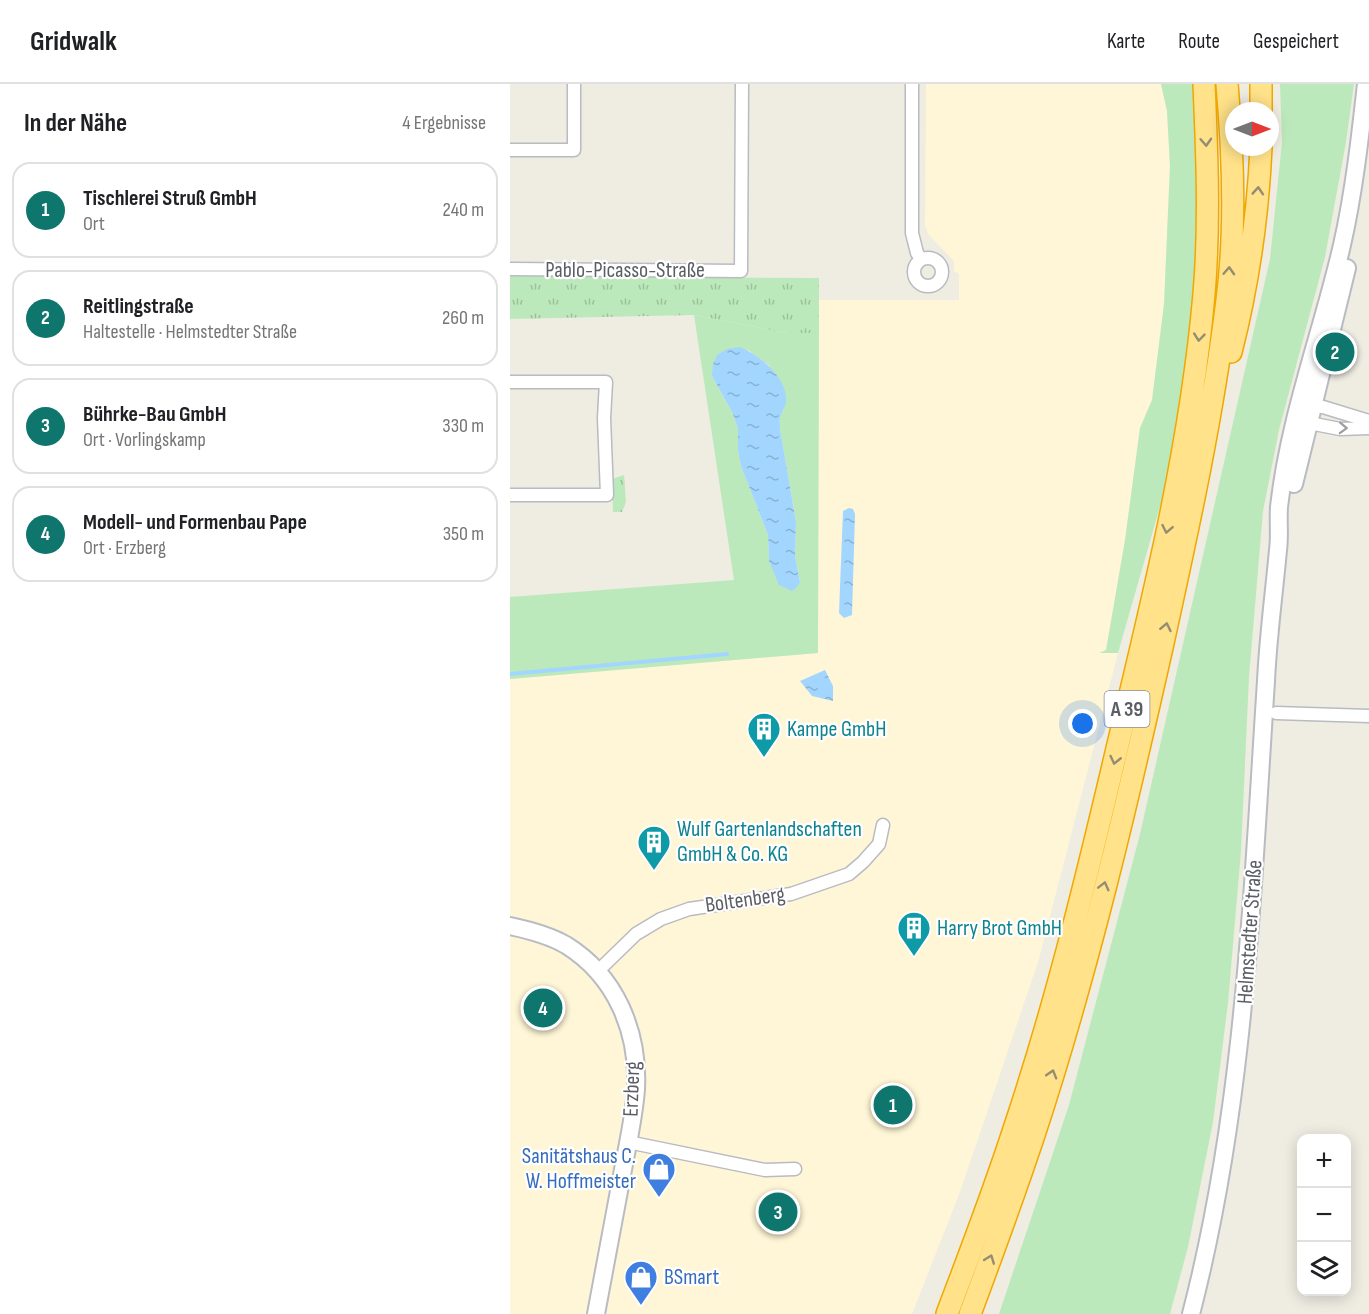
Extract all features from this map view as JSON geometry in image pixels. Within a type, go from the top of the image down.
[{"type":"highway","name":"A 39","points":[[947,1314],[1015,1127],[1046,1024],[1102,813],[1153,600],[1187,424],[1204,292],[1207,167],[1204,84]]},
{"type":"highway","name":"A 39","points":[[970,1314],[1035,1133],[1094,926],[1154,684],[1194,502],[1228,297],[1231,170],[1227,84]]},
{"type":"highway","points":[[1261,84],[1261,102]]},
{"type":"highway","points":[[1210,412],[1227,368],[1239,321],[1251,254],[1260,156]]},
{"type":"street","points":[[510,150],[574,150],[574,84]]},
{"type":"street","name":"Pablo-Picasso-Straße","points":[[510,269],[741,271],[742,84]]},
{"type":"street","points":[[912,84],[912,234],[921,259]]},
{"type":"street","name":"Helmstedter Straße","points":[[1279,546],[1308,423],[1306,406],[1342,245],[1359,146],[1366,84]]},
{"type":"street","name":"Helmstedter Straße","points":[[1191,1314],[1222,1171],[1242,1026],[1255,866],[1266,668],[1279,546],[1279,508],[1358,222],[1369,146]]},
{"type":"street","points":[[510,382],[606,382],[604,418],[607,495],[510,495]]},
{"type":"street","points":[[1306,406],[1348,413],[1369,421]]},
{"type":"street","points":[[1308,423],[1340,429],[1369,428]]},
{"type":"street","points":[[1276,713],[1369,716]]},
{"type":"street","name":"Boltenberg","points":[[598,971],[636,934],[661,919],[689,909],[750,902],[791,894],[849,874],[879,843],[883,825]]},
{"type":"street","name":"Erzberg","points":[[510,926],[546,935],[564,944],[598,971],[619,1000],[631,1034],[636,1092],[596,1314]]},
{"type":"street","points":[[628,1142],[765,1170],[795,1169]]},
{"type":"shaded area","points":[[926,84],[1161,84],[1167,111],[1170,166],[1164,304],[1152,400],[1140,428],[1125,540],[1106,651],[1102,653],[1118,653],[1039,959],[960,1192],[912,1314],[510,1314],[510,679],[818,653],[819,300],[959,300],[959,273],[954,272],[954,261],[928,234],[925,225]]},
{"type":"green space","points":[[1161,84],[1194,84],[1199,171],[1197,263],[1189,363],[1173,461],[1118,653],[1099,653],[1106,650],[1125,540],[1140,428],[1152,400],[1164,304],[1170,166],[1167,111]]},
{"type":"green space","points":[[1280,84],[1354,84],[1325,257],[1279,430],[1263,511],[1249,677],[1241,851],[1228,1003],[1213,1122],[1188,1247],[1170,1314],[999,1314],[1069,1105],[1140,834],[1270,259],[1282,142]]},
{"type":"green space","points":[[510,276],[819,278],[819,333],[787,333],[694,315],[510,319]]},
{"type":"green space","points":[[694,315],[787,333],[819,333],[818,653],[510,679],[510,597],[734,580]],"holes":[[[748,350],[769,365],[784,409],[780,416],[780,429],[796,522],[795,556],[800,581],[769,561],[768,535],[741,466],[738,429],[733,414],[712,376]]]},
{"type":"green space","points":[[624,475],[626,502],[622,512],[613,512],[612,479]]},
{"type":"water","points":[[740,347],[771,368],[778,376],[785,393],[786,402],[780,418],[780,429],[796,522],[795,556],[800,582],[792,591],[779,585],[769,561],[768,535],[741,466],[738,429],[733,414],[712,376],[713,364],[717,355],[727,349]]},
{"type":"water","points":[[853,509],[855,514],[852,615],[844,618],[839,613],[843,511]]},
{"type":"water","points":[[825,670],[833,686],[833,701],[812,696],[800,681]]},
{"type":"waterway","points":[[510,674],[727,654]]},
{"type":"place","name":"Reitlingstraße","points":[[1335,352]]},
{"type":"place","name":"Kampe GmbH","points":[[764,758]]},
{"type":"place","name":"Wulf Gartenlandschaften GmbH & Co. KG","points":[[654,871]]},
{"type":"place","name":"Harry Brot GmbH","points":[[914,957]]},
{"type":"place","name":"Modell- und Formenbau Pape","points":[[543,1008]]},
{"type":"place","name":"Tischlerei Struß GmbH","points":[[893,1105]]},
{"type":"place","name":"Sanitätshaus C. W. Hoffmeister","points":[[659,1198]]},
{"type":"place","name":"Bührke-Bau GmbH","points":[[778,1212]]},
{"type":"place","name":"BSmart","points":[[641,1306]]}]
